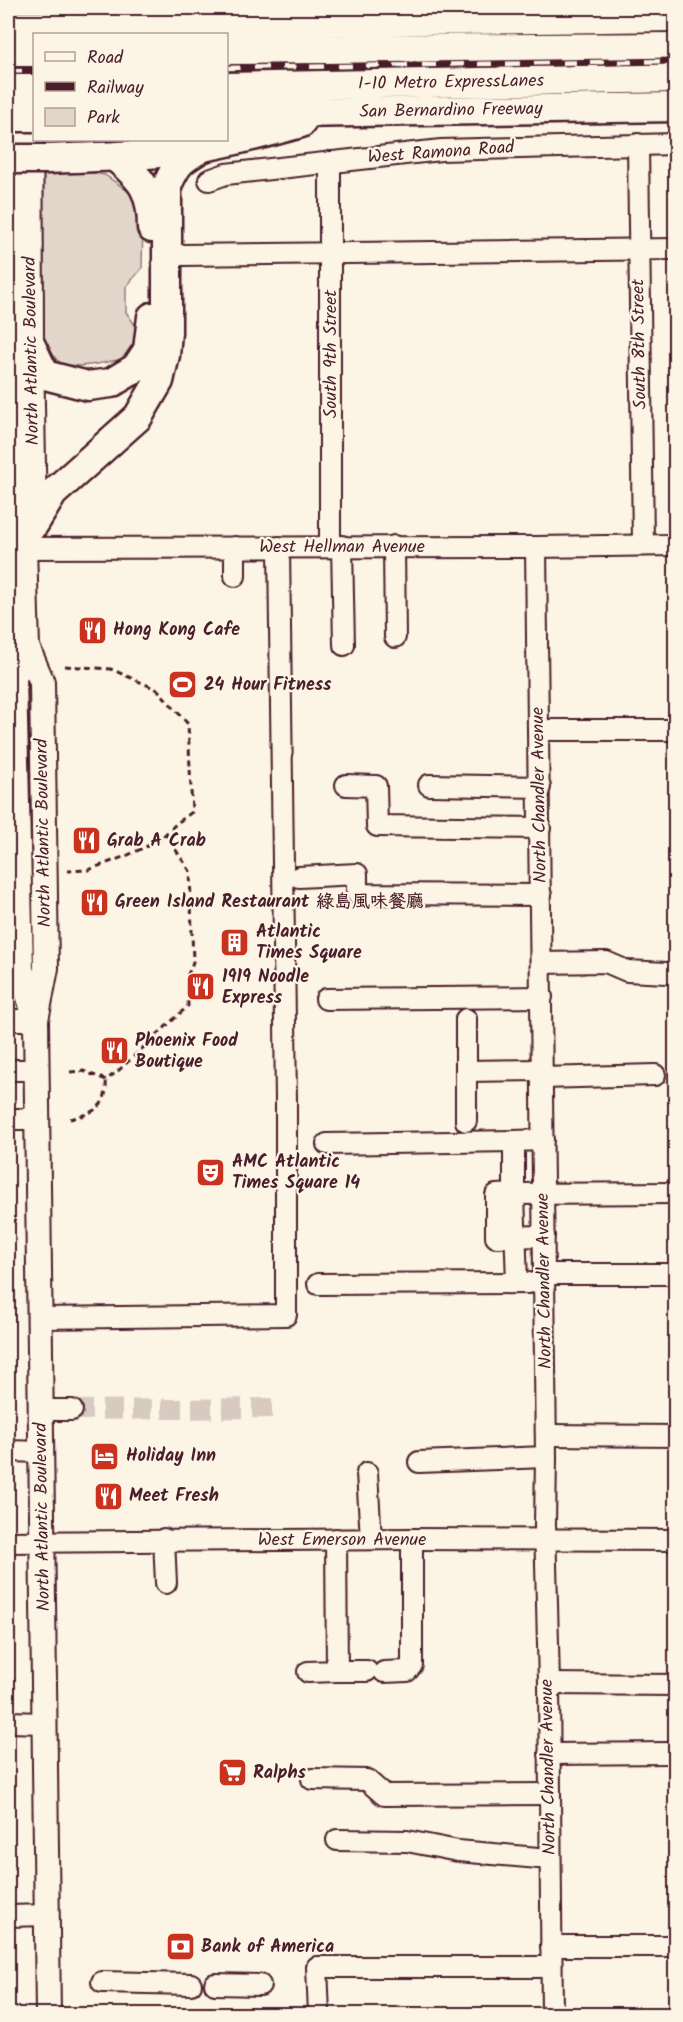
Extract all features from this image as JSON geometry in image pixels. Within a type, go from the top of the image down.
[{"type":"highway","points":[[384,8],[472,21]]},
{"type":"highway","points":[[8,26],[37,17],[472,21],[675,17]]},
{"type":"highway","name":"I-10 Metro ExpressLanes","points":[[228,50],[675,47]]},
{"type":"highway","points":[[8,52],[33,52]]},
{"type":"highway","name":"I-10 Metro ExpressLanes","points":[[228,87],[675,78]]},
{"type":"highway","points":[[8,89],[33,89]]},
{"type":"highway","name":"San Bernardino Freeway","points":[[228,114],[675,107]]},
{"type":"highway","points":[[8,159],[115,157],[203,147],[262,134],[335,113]]},
{"type":"highway","points":[[8,117],[33,117]]},
{"type":"highway","points":[[22,540],[53,493],[138,417],[159,381],[167,332],[167,186],[175,166],[203,147]]},
{"type":"highway","points":[[31,346],[45,375],[88,386],[111,383],[136,368],[148,350],[152,316],[152,215],[147,191],[136,175],[115,157]]},
{"type":"main road","name":"North Atlantic Boulevard","points":[[37,17],[37,33]]},
{"type":"main road","name":"North Atlantic Boulevard","points":[[8,111],[8,454],[11,520],[22,540]]},
{"type":"main road","name":"North Atlantic Boulevard","points":[[35,141],[31,346],[22,540],[27,647],[42,682],[46,969],[36,1020],[48,2014]]},
{"type":"main road","name":"North Atlantic Boulevard","points":[[27,647],[15,678],[11,704],[13,861],[21,970],[36,1020]]},
{"type":"street","name":"South 8th Street","points":[[638,144],[643,545]]},
{"type":"street","name":"West Ramona Road","points":[[209,180],[226,174],[441,150],[675,144]]},
{"type":"street","name":"South 9th Street","points":[[330,162],[336,546],[344,645]]},
{"type":"street","points":[[182,255],[675,249]]},
{"type":"street","name":"West Hellman Avenue","points":[[22,540],[235,547],[536,547],[675,544]]},
{"type":"street","points":[[394,546],[395,637]]},
{"type":"street","points":[[235,547],[235,576]]},
{"type":"street","points":[[40,1318],[286,1315],[286,1101],[279,547]]},
{"type":"street","name":"North Chandler Avenue","points":[[536,547],[544,1194],[545,1539],[549,1684],[552,2014]]},
{"type":"street","points":[[539,730],[675,730]]},
{"type":"street","points":[[346,785],[376,786],[378,826],[540,828]]},
{"type":"street","points":[[429,785],[540,787]]},
{"type":"street","points":[[298,877],[357,874],[357,894],[541,895]]},
{"type":"street","points":[[541,963],[606,962],[627,971],[667,973]]},
{"type":"street","points":[[326,999],[542,998]]},
{"type":"street","points":[[466,1018],[466,1121]]},
{"type":"street","points":[[8,1020],[36,1020]]},
{"type":"street","points":[[8,1070],[37,1070]]},
{"type":"street","points":[[466,1071],[655,1075]]},
{"type":"street","points":[[8,1119],[38,1119]]},
{"type":"street","points":[[327,1144],[543,1140]]},
{"type":"street","points":[[514,1141],[514,1194]]},
{"type":"street","points":[[544,1236],[496,1237],[496,1195],[675,1193]]},
{"type":"street","points":[[516,1236],[517,1283]]},
{"type":"street","points":[[318,1284],[517,1283],[544,1279],[675,1274]]},
{"type":"street","points":[[41,1410],[72,1410]]},
{"type":"street","points":[[546,1435],[675,1436]]},
{"type":"street","points":[[8,1451],[42,1452]]},
{"type":"street","points":[[419,1462],[546,1457]]},
{"type":"street","points":[[367,1473],[371,1539]]},
{"type":"street","points":[[164,1539],[166,1583]]},
{"type":"street","name":"West Emerson Avenue","points":[[8,1542],[164,1539],[675,1540]]},
{"type":"street","points":[[336,1539],[337,1671]]},
{"type":"street","points":[[308,1672],[407,1671],[412,1665],[412,1539]]},
{"type":"street","points":[[549,1684],[675,1685]]},
{"type":"street","points":[[8,1722],[45,1723]]},
{"type":"street","points":[[549,1754],[671,1753]]},
{"type":"street","points":[[312,1779],[367,1780],[384,1796],[550,1794]]},
{"type":"street","points":[[337,1840],[407,1841],[458,1851],[550,1859]]},
{"type":"street","points":[[8,1916],[47,1915]]},
{"type":"street","points":[[551,1946],[675,1946]]},
{"type":"street","points":[[319,2014],[317,1967],[551,1967]]},
{"type":"street","points":[[102,1982],[191,1984]]},
{"type":"street","points":[[215,1984],[260,1985]]},
{"type":"path","points":[[65,666],[111,669],[158,690],[188,724],[192,812],[158,841],[88,870],[68,871]]},
{"type":"path","points":[[106,1080],[188,1006],[187,977],[193,962],[190,871],[165,834]]},
{"type":"path","points":[[70,1072],[83,1071],[106,1080]]},
{"type":"path","points":[[70,1119],[88,1114],[99,1107],[107,1092],[106,1080]]},
{"type":"green space","points":[[77,170],[105,175],[132,194],[143,222],[142,268],[126,287],[126,312],[136,326],[134,342],[122,359],[79,366],[63,364],[57,360],[44,339],[43,173]]},
{"type":"tunnel","points":[[72,1410],[272,1408]]},
{"type":"railway","points":[[228,68],[676,61]]},
{"type":"railway","points":[[8,71],[33,71]]},
{"type":"place","name":"Hong Kong Cafe","points":[[92,630]]},
{"type":"place","name":"24 Hour Fitness","points":[[183,685]]},
{"type":"place","name":"Grab A Crab","points":[[86,841]]},
{"type":"place","name":"Green Island Restaurant 綠島風味餐廳","points":[[94,902]]},
{"type":"place","name":"Atlantic Times Square","points":[[235,942]]},
{"type":"place","name":"1919 Noodle Express","points":[[201,987]]},
{"type":"place","name":"Phoenix Food Boutique","points":[[114,1051]]},
{"type":"place","name":"AMC Atlantic Times Square 14","points":[[211,1172]]},
{"type":"place","name":"Holiday Inn","points":[[105,1456]]},
{"type":"place","name":"Meet Fresh","points":[[108,1496]]},
{"type":"place","name":"Ralphs","points":[[232,1773]]},
{"type":"place","name":"Bank of America","points":[[180,1947]]}]
